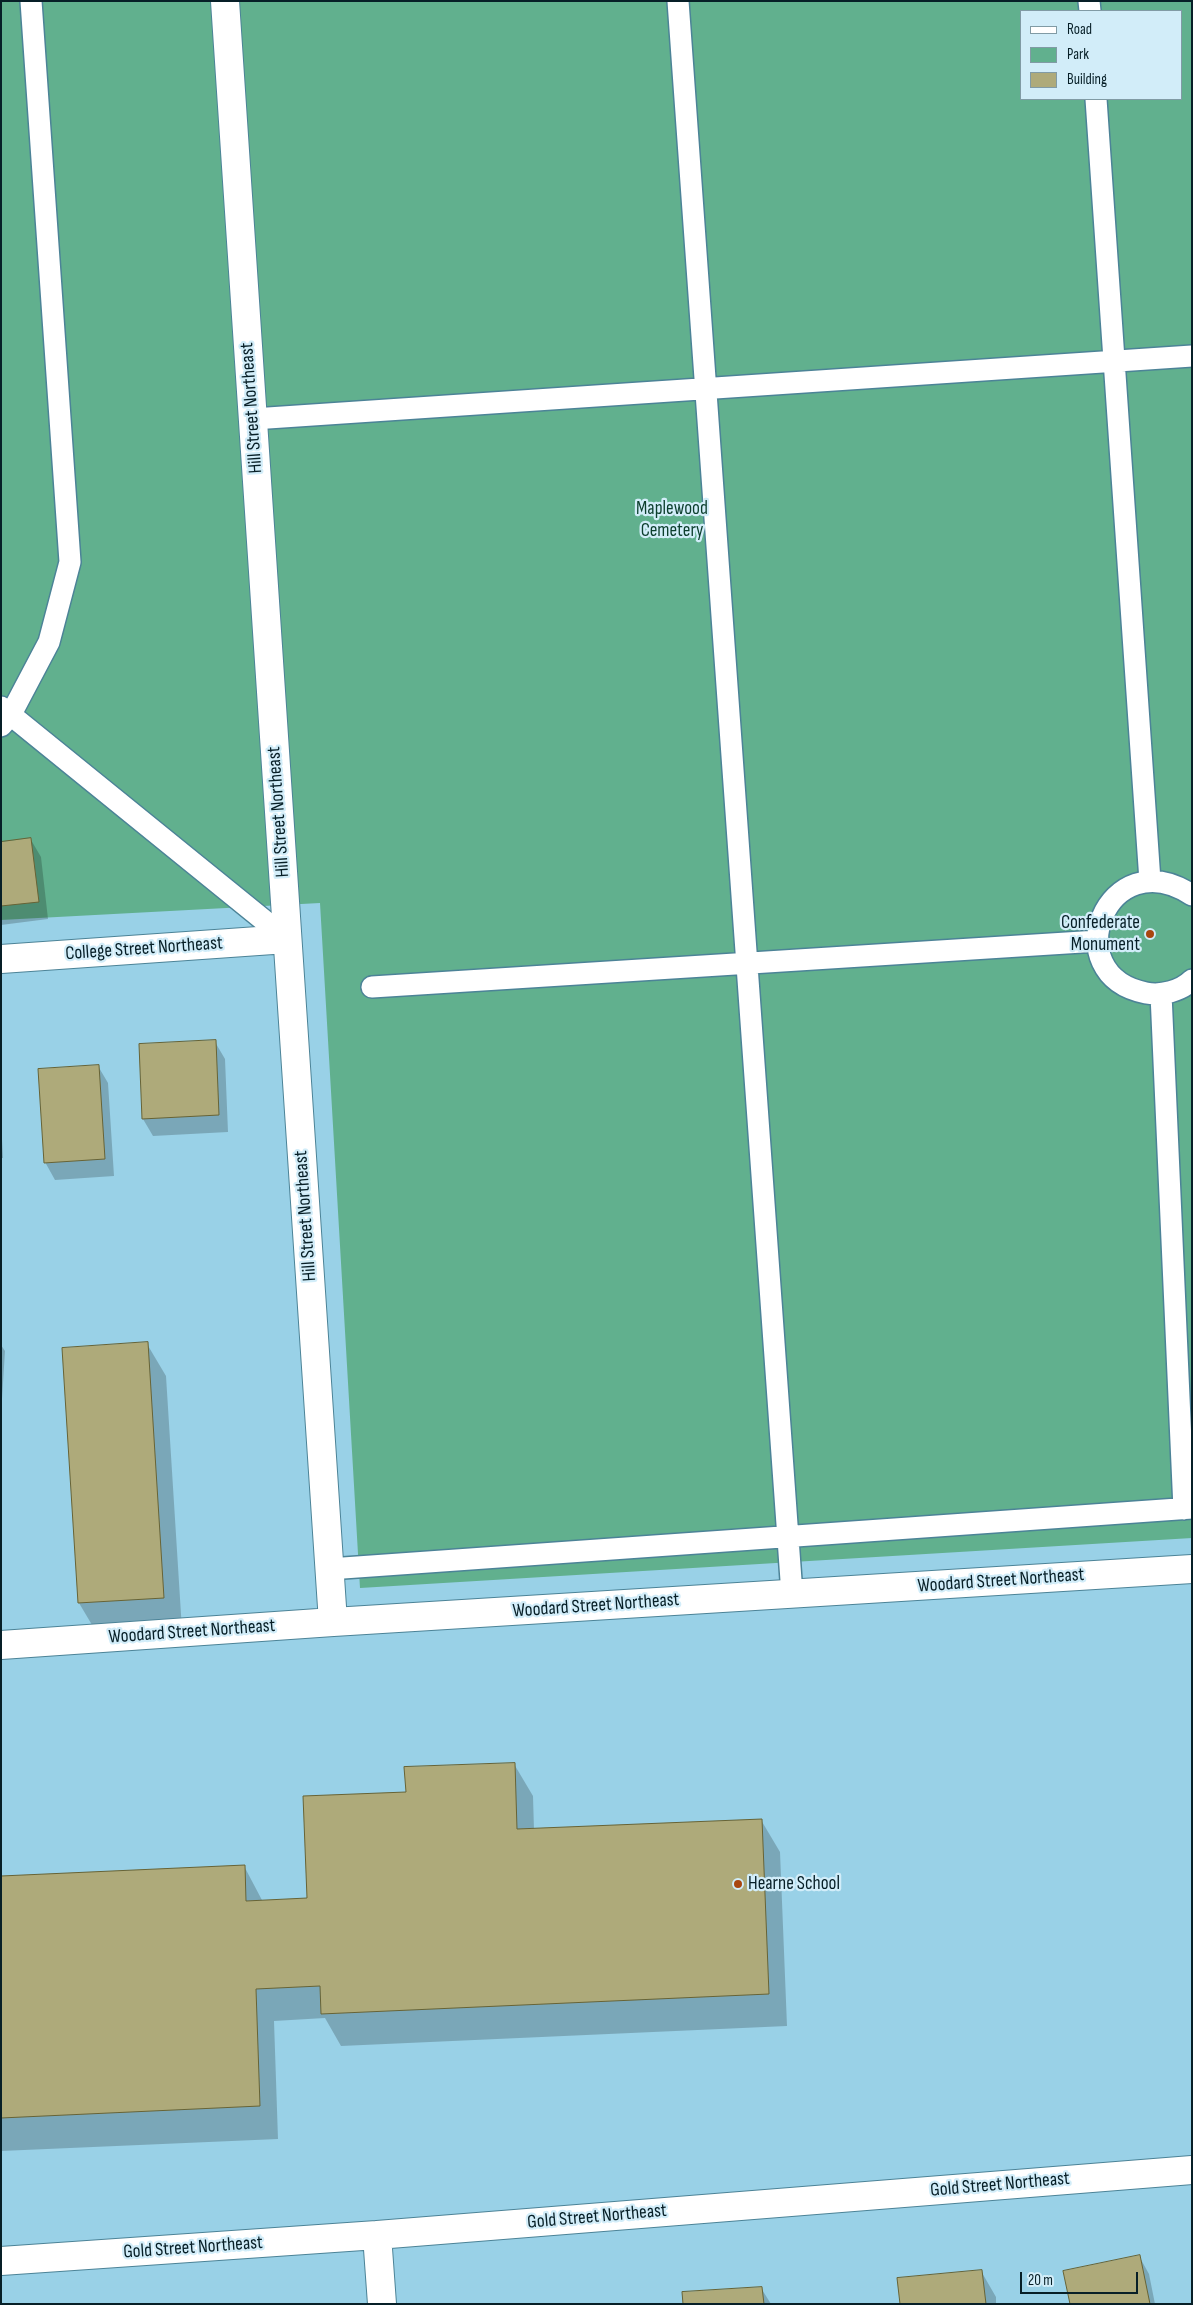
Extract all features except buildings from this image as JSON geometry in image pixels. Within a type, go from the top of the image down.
[{"type":"street","name":"Hill Street Northeast","points":[[225,1],[333,1622]]},
{"type":"street","name":"College Street Northeast","points":[[1,959],[287,939]]},
{"type":"street","name":"Woodard Street Northeast","points":[[1,1645],[333,1622],[1192,1569]]},
{"type":"street","name":"Gold Street Northeast","points":[[1,2261],[377,2234],[1192,2170]]},
{"type":"street","points":[[377,2234],[382,2304]]},
{"type":"lane","points":[[32,1],[70,562],[50,642],[4,716],[287,939]]},
{"type":"lane","points":[[678,1],[792,1594]]},
{"type":"lane","points":[[1096,100],[1150,881]]},
{"type":"lane","points":[[253,419],[1192,356]]},
{"type":"lane","points":[[1192,895],[1178,886],[1161,881],[1142,882],[1126,888],[1112,900],[1102,915],[1097,932],[1098,950],[1105,967],[1116,981],[1133,991],[1153,995],[1172,992],[1192,980]]},
{"type":"lane","points":[[372,988],[1098,941]]},
{"type":"lane","points":[[329,1569],[1188,1508],[1160,994]]},
{"type":"green space","name":"Maplewood Cemetery","points":[[1,1],[1192,1],[1192,1538],[360,1588],[320,903],[1,920]]},
{"type":"place","name":"Confederate Monument","points":[[1150,934]]},
{"type":"place","name":"Hearne School","points":[[738,1884]]}]
